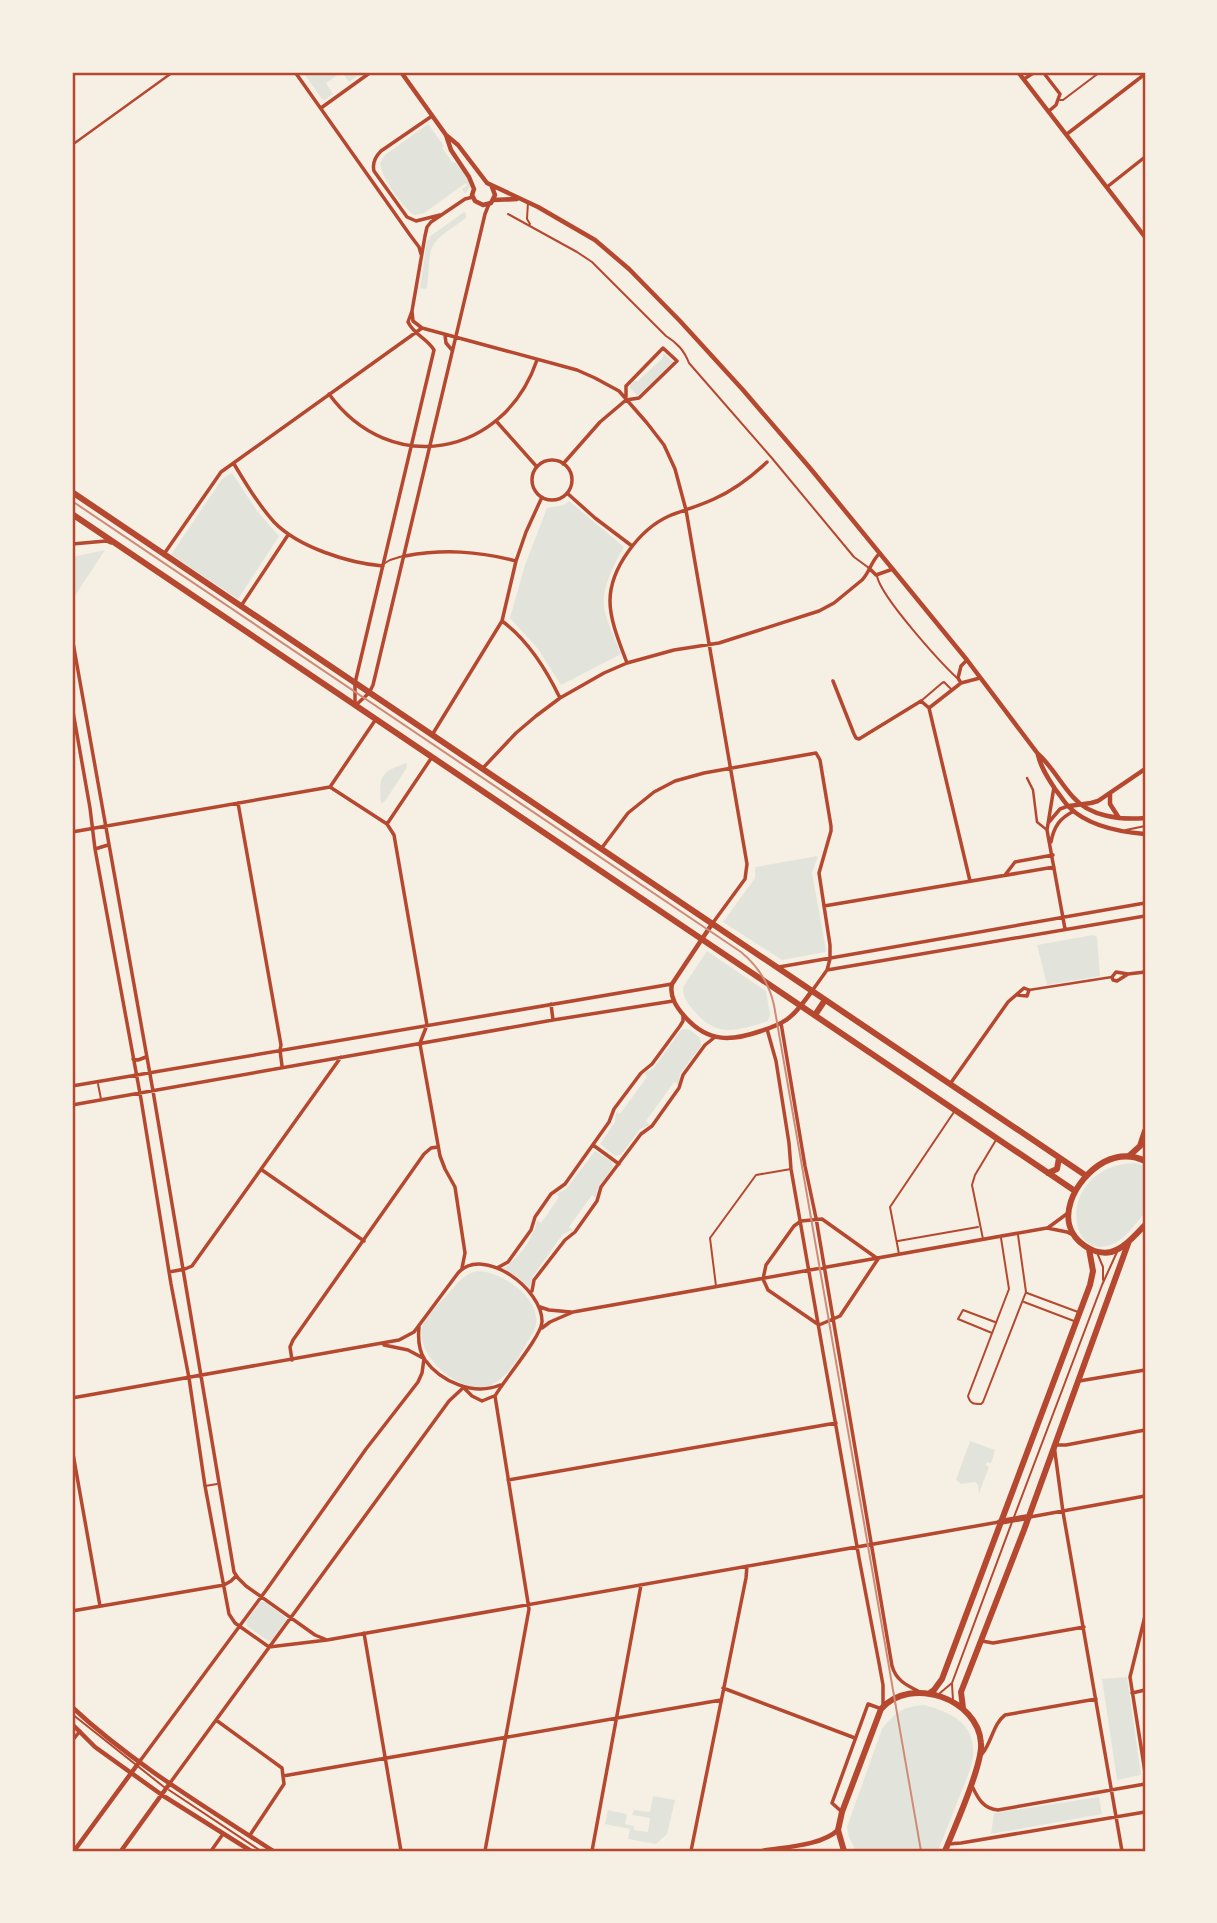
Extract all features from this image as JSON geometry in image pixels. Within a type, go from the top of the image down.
[{"type":"main road","points":[[72,492],[1085,1175]]},
{"type":"main road","points":[[72,514],[1075,1191]]},
{"type":"main road","points":[[815,1015],[825,1000]]},
{"type":"main road","points":[[1129,1156],[1140,1146],[1145,1131]]},
{"type":"main road","points":[[1145,1161],[1129,1156],[1112,1158],[1085,1175],[1075,1191],[1068,1213],[1073,1235],[1093,1250],[1111,1252],[1119,1249],[1145,1225]]},
{"type":"main road","points":[[1048,1172],[1057,1169],[1059,1157]]},
{"type":"main road","points":[[945,1851],[981,1755],[980,1734],[963,1708],[961,1692],[1129,1241]]},
{"type":"main road","points":[[933,1694],[942,1679],[1093,1277],[1093,1250]]},
{"type":"main road","points":[[1000,1522],[1028,1517]]},
{"type":"main road","points":[[844,1851],[838,1830],[842,1812],[882,1708],[894,1698],[918,1691],[933,1694],[963,1708]]},
{"type":"street","points":[[72,145],[173,72]]},
{"type":"street","points":[[295,72],[419,247],[421,256]]},
{"type":"street","points":[[320,108],[371,72]]},
{"type":"street","points":[[356,705],[369,693],[373,685],[485,214],[495,194],[458,145],[446,135],[401,72]]},
{"type":"street","points":[[1018,72],[1145,237]]},
{"type":"street","points":[[1024,79],[1035,72]]},
{"type":"street","points":[[1043,72],[1059,92],[1059,100],[1049,111]]},
{"type":"street","points":[[1067,134],[1145,74]]},
{"type":"street","points":[[432,116],[381,150],[373,167],[407,217],[416,221],[442,215]]},
{"type":"street","points":[[446,135],[450,148],[469,177],[474,189],[473,197],[479,205],[513,198],[528,201]]},
{"type":"street","points":[[1107,187],[1145,157]]},
{"type":"street","points":[[474,189],[480,184],[489,185],[528,201],[595,240],[646,286],[751,398],[981,677],[1072,795],[1082,805],[1098,813],[1119,818],[1145,818]]},
{"type":"street","points":[[356,705],[355,683],[433,350],[428,342],[414,333],[408,323],[427,227],[465,199],[473,197]]},
{"type":"street","points":[[1140,230],[1145,226]]},
{"type":"street","points":[[412,311],[414,321],[422,328],[578,370],[619,391],[664,445],[675,469],[686,510],[710,644],[731,769],[747,864],[745,879],[672,984],[671,995],[682,1014],[698,1028],[715,1037],[744,1037],[789,1018],[827,970],[830,945],[819,873],[831,825],[820,760],[816,753],[731,769],[690,776],[654,792],[628,813],[601,849]]},
{"type":"street","points":[[164,554],[217,476],[422,328]]},
{"type":"street","points":[[446,335],[446,343],[452,350]]},
{"type":"street","points":[[563,464],[600,422],[626,400],[639,398],[677,361],[663,348],[626,386],[626,400]]},
{"type":"street","points":[[329,394],[349,416],[366,429],[411,446],[429,447],[477,435],[497,422],[522,392],[537,360]]},
{"type":"street","points":[[497,422],[538,467]]},
{"type":"street","points":[[550,461],[563,464],[572,479],[567,493],[555,500],[542,497],[533,482],[534,473],[538,467],[550,461]]},
{"type":"street","points":[[627,663],[618,639],[610,600],[619,566],[632,546],[654,524],[715,499],[735,488],[767,462]]},
{"type":"street","points":[[233,464],[265,511],[288,535],[340,557],[383,566]]},
{"type":"street","points":[[567,493],[632,546]]},
{"type":"street","points":[[432,735],[502,621],[516,561],[542,497]]},
{"type":"street","points":[[87,542],[92,532],[90,527]]},
{"type":"street","points":[[241,606],[288,535]]},
{"type":"street","points":[[72,544],[106,541],[116,544]]},
{"type":"street","points":[[404,556],[436,551],[462,551],[516,561]]},
{"type":"street","points":[[482,769],[516,733],[560,698],[593,678],[627,663],[674,650],[710,644],[819,611],[834,603],[862,580],[880,554]]},
{"type":"street","points":[[869,568],[876,575],[893,569]]},
{"type":"street","points":[[502,621],[532,651],[560,698]]},
{"type":"street","points":[[72,637],[236,1576],[315,1635],[327,1640]]},
{"type":"street","points":[[961,683],[958,678],[961,666],[967,660]]},
{"type":"street","points":[[929,708],[961,683],[981,677]]},
{"type":"street","points":[[833,681],[854,734],[859,739],[921,701],[929,708],[970,881]]},
{"type":"street","points":[[72,706],[90,808],[94,849],[140,1093],[189,1378],[205,1486],[230,1617],[240,1626],[269,1647],[327,1640],[1000,1522]]},
{"type":"street","points":[[330,787],[376,719]]},
{"type":"street","points":[[1038,754],[1040,764],[1054,787],[1074,811],[1089,820],[1121,831],[1145,834]]},
{"type":"street","points":[[387,824],[432,757]]},
{"type":"street","points":[[1048,824],[1060,809],[1098,801],[1145,769]]},
{"type":"street","points":[[1027,778],[1033,790],[1037,822],[1047,830]]},
{"type":"street","points":[[72,832],[330,787],[387,824],[394,835],[427,1025],[420,1044],[438,1147],[455,1187],[465,1253],[462,1268],[419,1325],[410,1335],[399,1340],[72,1398]]},
{"type":"street","points":[[1054,787],[1047,830],[1065,929]]},
{"type":"street","points":[[1110,794],[1110,804],[1119,818]]},
{"type":"street","points":[[238,803],[281,1045],[282,1067]]},
{"type":"street","points":[[1051,844],[1054,828],[1064,817],[1082,805]]},
{"type":"street","points":[[90,808],[101,806]]},
{"type":"street","points":[[94,849],[108,845]]},
{"type":"street","points":[[1005,875],[1015,862],[1053,855]]},
{"type":"street","points":[[824,906],[1054,867]]},
{"type":"street","points":[[827,970],[1065,929],[1082,920],[1145,903]]},
{"type":"street","points":[[777,968],[1063,918],[1082,920],[1145,916]]},
{"type":"street","points":[[1038,923],[1038,933]]},
{"type":"street","points":[[950,1084],[1008,1002],[1017,995],[1027,996],[1030,990],[1112,977],[1116,972],[1145,972]]},
{"type":"street","points":[[72,1086],[672,984]]},
{"type":"street","points":[[72,1105],[674,1000]]},
{"type":"street","points":[[551,1004],[553,1020]]},
{"type":"street","points":[[495,1268],[509,1262],[551,1194],[565,1184],[611,1119],[614,1109],[680,1026],[683,1021],[682,1014]]},
{"type":"street","points":[[781,1023],[894,1672],[900,1681],[918,1691]]},
{"type":"street","points":[[767,1029],[776,1061],[791,1169],[883,1685],[882,1708],[868,1704],[832,1803],[842,1812]]},
{"type":"street","points":[[532,1294],[534,1280],[565,1240],[583,1222],[597,1201],[601,1187],[641,1134],[652,1126],[679,1088],[683,1075],[705,1045],[715,1037]]},
{"type":"street","points":[[133,1059],[146,1057]]},
{"type":"street","points":[[169,1272],[192,1266],[341,1057]]},
{"type":"street","points":[[593,1145],[619,1164]]},
{"type":"street","points":[[292,1360],[292,1343],[424,1154],[431,1148],[438,1147]]},
{"type":"street","points":[[261,1169],[364,1241]]},
{"type":"street","points":[[485,1851],[528,1615],[495,1396],[540,1331],[550,1322],[573,1312],[1018,1234],[1047,1228],[1068,1213]]},
{"type":"street","points":[[820,1325],[768,1290],[763,1279],[766,1265],[793,1226],[816,1218],[824,1220],[878,1259]]},
{"type":"street","points":[[1047,1228],[1073,1235]]},
{"type":"street","points":[[820,1325],[833,1320],[844,1311],[878,1259]]},
{"type":"street","points":[[462,1268],[481,1265],[495,1268],[516,1279],[532,1294],[540,1307],[540,1331]]},
{"type":"street","points":[[540,1307],[573,1312]]},
{"type":"street","points":[[74,1851],[240,1626],[366,1448],[418,1382],[424,1359],[419,1340],[419,1325]]},
{"type":"street","points":[[379,1345],[408,1350],[464,1387],[482,1390],[502,1384]]},
{"type":"street","points":[[1079,1381],[1145,1370]]},
{"type":"street","points":[[464,1387],[472,1396],[482,1401],[495,1396]]},
{"type":"street","points":[[121,1851],[449,1401],[464,1387]]},
{"type":"street","points":[[508,1480],[836,1423]]},
{"type":"street","points":[[1122,1851],[1063,1512],[1054,1445],[1145,1430]]},
{"type":"street","points":[[72,1448],[100,1606]]},
{"type":"street","points":[[1028,1517],[1145,1496]]},
{"type":"street","points":[[691,1851],[747,1566]]},
{"type":"street","points":[[72,1611],[224,1585],[236,1576]]},
{"type":"street","points":[[592,1851],[641,1585]]},
{"type":"street","points":[[1145,1616],[1142,1642],[1130,1677],[1145,1772]]},
{"type":"street","points":[[981,1641],[993,1643],[1084,1627]]},
{"type":"street","points":[[363,1633],[401,1851]]},
{"type":"street","points":[[723,1688],[855,1738]]},
{"type":"street","points":[[1132,1693],[1145,1690]]},
{"type":"street","points":[[981,1755],[1005,1715],[1096,1699]]},
{"type":"street","points":[[283,1776],[721,1700]]},
{"type":"street","points":[[72,1707],[168,1786],[273,1851]]},
{"type":"street","points":[[216,1720],[282,1768],[284,1784],[250,1836]]},
{"type":"street","points":[[72,1724],[96,1747],[162,1795],[251,1851]]},
{"type":"street","points":[[72,1741],[80,1731]]},
{"type":"street","points":[[971,1784],[985,1806],[998,1810],[1145,1784]]},
{"type":"street","points":[[948,1844],[1145,1812]]},
{"type":"street","points":[[762,1851],[821,1841],[838,1830]]},
{"type":"street","points":[[211,1851],[223,1834]]},
{"type":"lane","points":[[1059,100],[1063,100],[1100,72]]},
{"type":"lane","points":[[528,201],[527,219],[531,226]]},
{"type":"lane","points":[[508,214],[592,262],[666,336],[677,343],[689,363],[854,557],[869,568]]},
{"type":"lane","points":[[383,566],[390,560],[404,556]]},
{"type":"lane","points":[[876,575],[883,593],[945,667],[958,678]]},
{"type":"lane","points":[[921,701],[942,682],[951,689]]},
{"type":"lane","points":[[1121,831],[1145,826]]},
{"type":"lane","points":[[98,1082],[102,1101]]},
{"type":"lane","points":[[899,1255],[890,1207],[955,1110]]},
{"type":"lane","points":[[983,1240],[972,1185],[975,1175],[998,1138]]},
{"type":"lane","points":[[716,1287],[710,1238],[755,1175],[791,1169]]},
{"type":"lane","points":[[897,1241],[980,1227]]},
{"type":"lane","points":[[1001,1237],[1009,1289],[968,1396],[972,1403],[983,1402],[1026,1293],[1018,1234]]},
{"type":"lane","points":[[954,1703],[952,1683],[1102,1285],[1119,1249]]},
{"type":"lane","points":[[1093,1250],[1103,1267],[1102,1285]]},
{"type":"lane","points":[[1026,1293],[1079,1313]]},
{"type":"lane","points":[[1023,1301],[1076,1322]]},
{"type":"lane","points":[[992,1334],[958,1320],[963,1310],[996,1322]]},
{"type":"lane","points":[[205,1486],[218,1483]]},
{"type":"lane","points":[[933,1694],[952,1683]]},
{"type":"lane","points":[[72,1714],[138,1763]]},
{"type":"lane","points":[[168,1786],[261,1851]]},
{"type":"shaded area","points":[[303,72],[342,72],[326,83],[333,94],[325,100]]},
{"type":"shaded area","points":[[342,72],[363,72],[349,82]]},
{"type":"shaded area","points":[[428,124],[444,146],[442,148],[468,179],[470,187],[465,194],[462,189],[467,186],[466,183],[424,213],[415,215],[393,192],[380,163],[385,155]]},
{"type":"shaded area","points":[[464,212],[466,218],[432,247],[427,287],[420,288],[427,240]]},
{"type":"shaded area","points":[[664,353],[674,363],[638,396],[629,387],[662,359]]},
{"type":"shaded area","points":[[232,473],[257,511],[279,536],[238,599],[171,555],[222,479]]},
{"type":"shaded area","points":[[569,501],[624,547],[610,575],[604,599],[606,617],[621,654],[561,685],[538,649],[510,618],[525,565],[547,508],[564,505]]},
{"type":"shaded area","points":[[105,550],[74,597],[73,597],[72,557]]},
{"type":"shaded area","points":[[407,763],[406,769],[381,804],[380,787],[383,776],[391,769]]},
{"type":"shaded area","points":[[818,856],[812,873],[825,952],[782,960],[723,922],[755,878],[755,867]]},
{"type":"shaded area","points":[[1093,935],[1097,937],[1100,976],[1047,985],[1037,945]]},
{"type":"shaded area","points":[[707,951],[766,991],[770,1015],[768,1021],[729,1030],[712,1026],[695,1012],[686,1001],[683,987]]},
{"type":"shaded area","points":[[685,1029],[700,1038],[701,1046],[680,1074],[679,1085],[674,1082],[646,1121],[650,1125],[640,1129],[621,1155],[615,1156],[600,1144],[615,1122],[616,1112],[620,1114],[647,1077],[644,1073],[653,1069],[681,1030]]},
{"type":"shaded area","points":[[595,1151],[611,1161],[613,1167],[598,1188],[596,1198],[592,1195],[569,1227],[573,1230],[563,1234],[533,1276],[529,1289],[517,1277],[502,1269],[524,1248],[533,1234],[537,1220],[541,1223],[559,1197],[556,1194],[566,1189]]},
{"type":"shaded area","points":[[1136,1163],[1145,1166],[1145,1212],[1128,1233],[1115,1243],[1098,1247],[1086,1241],[1078,1229],[1076,1213],[1080,1196],[1091,1180],[1110,1168]]},
{"type":"shaded area","points":[[478,1271],[500,1277],[521,1290],[534,1310],[536,1320],[534,1331],[512,1366],[495,1383],[484,1387],[458,1382],[446,1374],[435,1364],[422,1339],[422,1327],[429,1314],[461,1280]]},
{"type":"shaded area","points":[[970,1441],[995,1450],[991,1463],[987,1462],[989,1467],[979,1494],[975,1482],[961,1484],[956,1480]]},
{"type":"shaded area","points":[[260,1602],[265,1602],[286,1620],[271,1641],[247,1626],[246,1622]]},
{"type":"shaded area","points":[[1127,1677],[1141,1775],[1117,1780],[1102,1679]]},
{"type":"shaded area","points":[[924,1705],[957,1719],[965,1726],[973,1744],[970,1770],[938,1851],[856,1851],[847,1827],[882,1729],[900,1711]]},
{"type":"shaded area","points":[[653,1796],[675,1800],[667,1834],[656,1844],[628,1839],[630,1829],[605,1824],[608,1810],[627,1814],[625,1824],[634,1826],[634,1830],[648,1832],[650,1818],[632,1815],[634,1810],[650,1812]]},
{"type":"shaded area","points":[[1099,1797],[1102,1814],[991,1834],[994,1813]]},
{"type":"tram line","points":[[72,501],[741,952],[762,976],[774,1005],[921,1851]]}]
